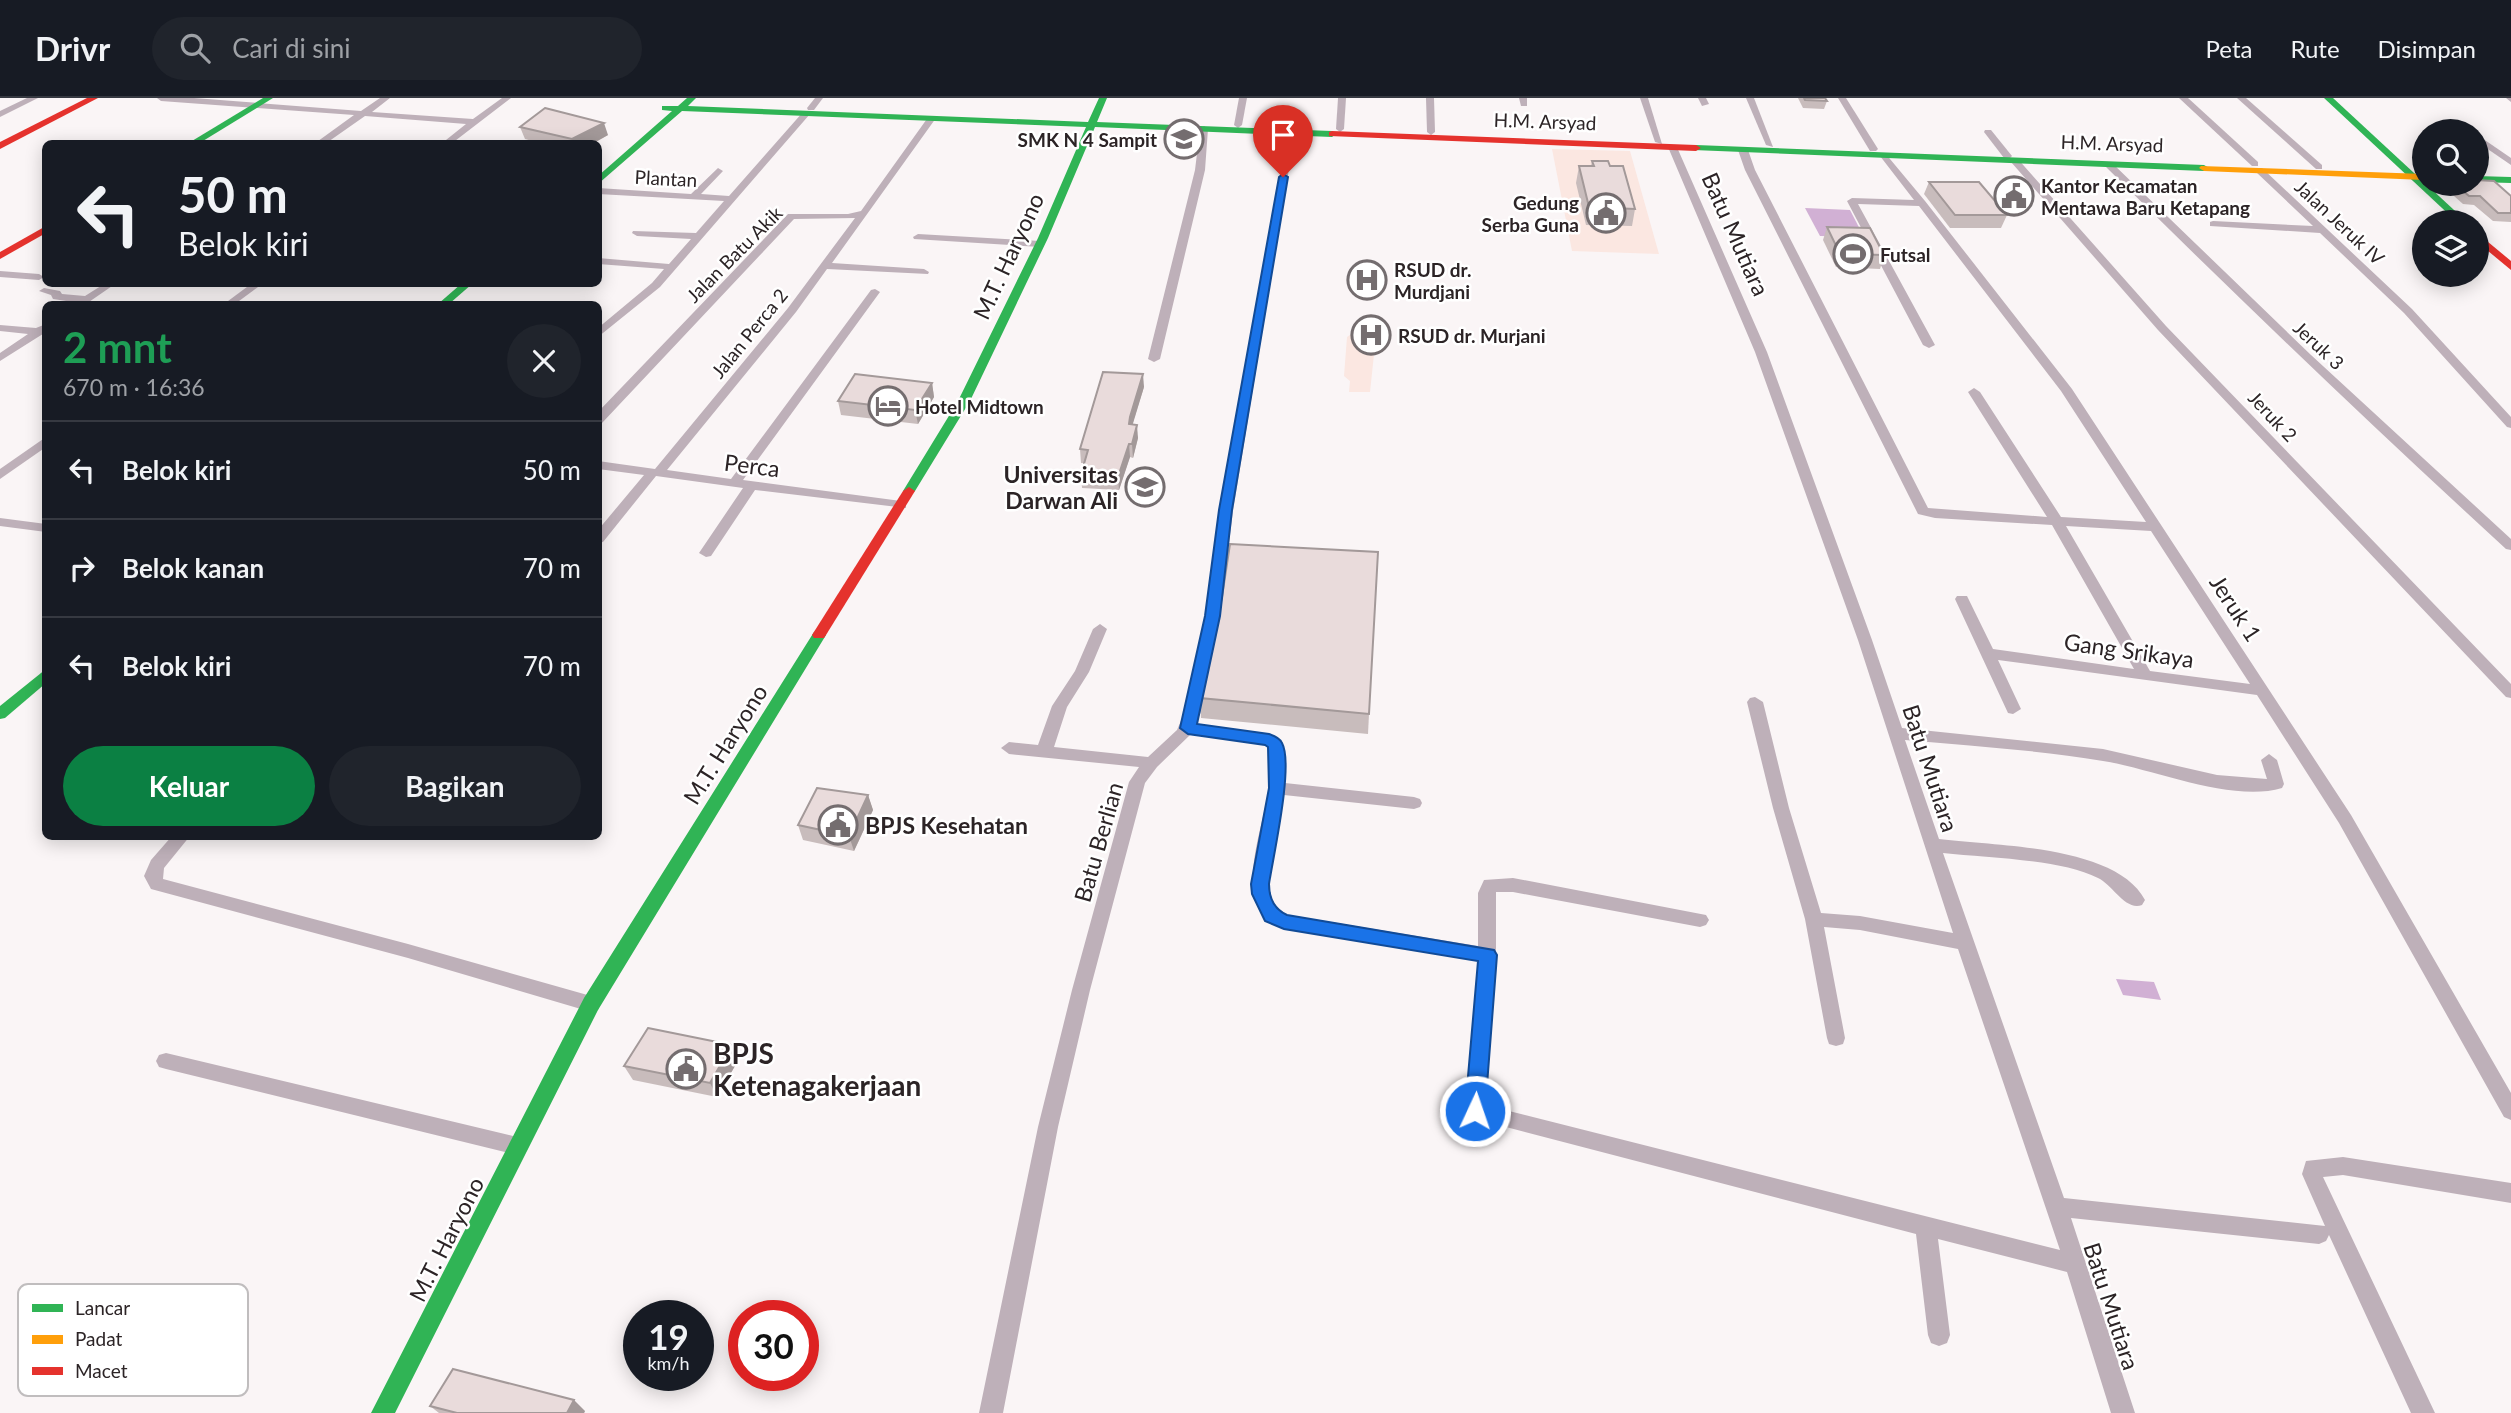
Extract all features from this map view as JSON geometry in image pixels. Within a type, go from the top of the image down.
[{"type":"main road","points":[[0,146],[94,98]]},
{"type":"main road","name":"M.T. Haryono","points":[[383,1413],[591,1004],[964,401],[1040,244],[1103,98]]},
{"type":"main road","points":[[2328,98],[2412,170]]},
{"type":"main road","points":[[197,140],[257,103]]},
{"type":"main road","points":[[602,164],[679,103]]},
{"type":"main road","points":[[602,177],[679,103]]},
{"type":"main road","name":"H.M. Arsyad","points":[[679,103],[812,107],[1205,129],[1770,145],[1879,153]]},
{"type":"main road","name":"H.M. Arsyad","points":[[907,114],[932,118],[1431,132],[1743,150],[2412,173]]},
{"type":"main road","name":"H.M. Arsyad","points":[[2010,158],[2108,164],[2319,166],[2412,173]]},
{"type":"main road","points":[[2489,173],[2511,174]]},
{"type":"main road","points":[[2489,179],[2511,180]]},
{"type":"main road","points":[[2438,196],[2451,210]]},
{"type":"main road","points":[[0,256],[42,231]]},
{"type":"main road","points":[[2489,247],[2511,267]]},
{"type":"main road","points":[[447,301],[463,287]]},
{"type":"main road","points":[[464,301],[481,287]]},
{"type":"main road","points":[[0,714],[42,677]]},
{"type":"street","points":[[0,114],[34,98]]},
{"type":"street","points":[[161,98],[229,104],[257,103],[474,122]]},
{"type":"street","points":[[324,140],[386,98]]},
{"type":"street","points":[[450,140],[507,98]]},
{"type":"street","points":[[1238,125],[1243,98]]},
{"type":"street","points":[[1340,129],[1342,98]]},
{"type":"street","points":[[1430,98],[1431,132]]},
{"type":"street","name":"Batu Mutiara","points":[[1644,98],[1745,313],[1779,398],[1865,640],[1965,943],[2057,1207],[2123,1413]]},
{"type":"street","points":[[1750,98],[1770,145]]},
{"type":"street","name":"Jeruk 1","points":[[1842,98],[1879,153],[1922,203],[2055,373],[2157,527],[2345,819],[2511,1111]]},
{"type":"street","name":"Jalan Jeruk IV","points":[[2183,98],[2447,351],[2511,424]]},
{"type":"street","points":[[2241,98],[2319,166]]},
{"type":"street","points":[[602,331],[656,285],[812,107]]},
{"type":"street","points":[[864,213],[932,118]]},
{"type":"street","points":[[1154,359],[1200,170],[1205,129]]},
{"type":"street","points":[[1292,132],[1226,510],[1213,616],[1188,728],[1269,740],[1277,751],[1277,788],[1260,884],[1261,894],[1271,916],[1284,922],[1488,955]]},
{"type":"street","name":"Jeruk 2","points":[[1988,132],[2162,328],[2511,693]]},
{"type":"street","points":[[2489,146],[2511,162]]},
{"type":"street","points":[[1743,150],[1750,170],[1918,507],[1936,514],[2157,527]]},
{"type":"street","name":"Jeruk 3","points":[[2108,164],[2271,324],[2511,546]]},
{"type":"street","points":[[693,197],[718,171]]},
{"type":"street","name":"Plantan","points":[[602,191],[732,199]]},
{"type":"street","points":[[1922,203],[1852,201],[1929,345]]},
{"type":"street","name":"Jalan Perca 2","points":[[602,534],[792,310],[864,213]]},
{"type":"street","name":"Jalan Batu Akik","points":[[602,416],[791,216],[848,217],[864,213]]},
{"type":"street","points":[[2213,224],[2323,230]]},
{"type":"street","points":[[637,233],[700,236]]},
{"type":"street","points":[[918,237],[1040,244]]},
{"type":"street","points":[[602,261],[672,267]]},
{"type":"street","points":[[824,266],[923,272]]},
{"type":"street","points":[[0,274],[39,277]]},
{"type":"street","points":[[84,301],[106,287]]},
{"type":"street","points":[[233,301],[253,287]]},
{"type":"street","points":[[44,291],[56,293],[57,298],[76,301]]},
{"type":"street","points":[[734,484],[875,292]]},
{"type":"street","points":[[0,328],[42,329]]},
{"type":"street","points":[[0,358],[42,329]]},
{"type":"street","points":[[1974,392],[2057,522],[2145,674]]},
{"type":"street","points":[[0,475],[42,444]]},
{"type":"street","name":"Perca","points":[[602,466],[901,505]]},
{"type":"street","points":[[706,553],[751,486]]},
{"type":"street","points":[[0,522],[42,527]]},
{"type":"street","points":[[1962,598],[2013,709]]},
{"type":"street","points":[[1044,752],[1060,706],[1082,672],[1100,629]]},
{"type":"street","name":"Gang Srikaya","points":[[1990,654],[2263,691]]},
{"type":"street","points":[[1755,702],[1781,808],[1814,919],[1836,1038]]},
{"type":"street","name":"Batu Berlian","points":[[991,1413],[1048,1127],[1077,1003],[1137,782],[1151,763],[1188,728]]},
{"type":"street","points":[[1895,733],[2105,756],[2255,786],[2276,784],[2269,760]]},
{"type":"street","points":[[1009,748],[1151,763]]},
{"type":"street","points":[[1277,788],[1414,803]]},
{"type":"street","points":[[179,840],[157,864],[153,876],[157,884],[591,1004]]},
{"type":"street","points":[[1933,845],[2078,862],[2108,876],[2136,900]]},
{"type":"street","points":[[1700,920],[1497,884],[1490,886],[1487,893],[1488,955],[1475,1111],[2075,1264]]},
{"type":"street","points":[[1814,919],[1860,923],[1965,943]]},
{"type":"street","points":[[166,1062],[517,1146]]},
{"type":"street","points":[[2423,1413],[2321,1195],[2312,1174],[2313,1168],[2343,1166],[2511,1193]]},
{"type":"street","points":[[2057,1207],[2319,1234]]},
{"type":"street","points":[[1926,1226],[1939,1335]]},
{"type":"shaded area","points":[[1552,149],[1630,151],[1659,254],[1572,251]]},
{"type":"shaded area","points":[[1805,208],[1850,210],[1864,237],[1820,236]]},
{"type":"shaded area","points":[[1347,337],[1388,337],[1386,345],[1375,345],[1370,392],[1349,392],[1350,381],[1344,376]]},
{"type":"shaded area","points":[[2116,979],[2154,982],[2161,1000],[2123,995]]},
{"type":"building","points":[[1804,98],[1825,98],[1827,101],[1805,100]]},
{"type":"building","points":[[545,108],[604,123],[572,139],[520,127]]},
{"type":"building","points":[[1592,161],[1608,161],[1610,166],[1623,166],[1635,209],[1589,207],[1579,166],[1594,166]]},
{"type":"building","points":[[2489,181],[2494,181],[2511,196],[2511,213],[2498,213],[2480,196],[2489,196]]},
{"type":"building","points":[[1929,182],[1979,182],[2007,215],[1955,215]]},
{"type":"building","points":[[1827,227],[1870,228],[1884,255],[1840,254]]},
{"type":"building","points":[[1103,372],[1143,374],[1129,424],[1137,425],[1118,477],[1081,474],[1088,450],[1080,449]]},
{"type":"building","points":[[855,374],[932,383],[915,410],[838,401]]},
{"type":"building","points":[[1230,544],[1378,552],[1369,714],[1200,698],[1222,597]]},
{"type":"building","points":[[817,788],[868,795],[849,836],[798,825]]},
{"type":"building","points":[[648,1028],[732,1045],[710,1083],[624,1066]]},
{"type":"building","points":[[453,1369],[574,1400],[567,1413],[457,1413],[430,1406]]},
{"type":"traffic: fast","points":[[198,140],[269,98]]},
{"type":"traffic: fast","points":[[602,177],[692,98]]},
{"type":"traffic: fast","points":[[909,491],[964,401],[1043,238],[1103,98]]},
{"type":"traffic: fast","points":[[2328,98],[2449,210]]},
{"type":"traffic: fast","points":[[665,108],[1332,134]]},
{"type":"traffic: fast","points":[[1696,148],[2204,168]]},
{"type":"traffic: fast","points":[[2489,179],[2511,180]]},
{"type":"traffic: fast","points":[[447,301],[463,287]]},
{"type":"traffic: fast","points":[[383,1413],[591,1004],[819,635]]},
{"type":"traffic: fast","points":[[0,714],[42,677]]},
{"type":"traffic: slow","points":[[2204,168],[2412,177]]},
{"type":"traffic: jam","points":[[0,146],[94,98]]},
{"type":"traffic: jam","points":[[1332,134],[1696,148]]},
{"type":"traffic: jam","points":[[0,256],[42,231]]},
{"type":"traffic: jam","points":[[2489,247],[2511,267]]},
{"type":"traffic: jam","points":[[819,635],[909,491]]},
{"type":"place","name":"SMK N 4 Sampit","points":[[1184,139]]},
{"type":"place","name":"Kantor Kecamatan Mentawa Baru Ketapang","points":[[2014,196]]},
{"type":"place","name":"Gedung Serba Guna","points":[[1606,213]]},
{"type":"place","name":"Futsal","points":[[1853,254]]},
{"type":"place","name":"RSUD dr. Murdjani","points":[[1367,280]]},
{"type":"place","name":"RSUD dr. Murjani","points":[[1371,335]]},
{"type":"place","name":"Hotel Midtown","points":[[888,406]]},
{"type":"place","name":"Universitas Darwan Ali","points":[[1145,487]]},
{"type":"place","name":"BPJS Kesehatan","points":[[838,825]]},
{"type":"place","name":"BPJS Ketenagakerjaan","points":[[686,1069]]},
{"type":"route","points":[[1283,177],[1226,510],[1213,616],[1188,728],[1269,740],[1276,746],[1277,788],[1260,884],[1264,904],[1271,916],[1284,922],[1488,955],[1475,1111]]}]
